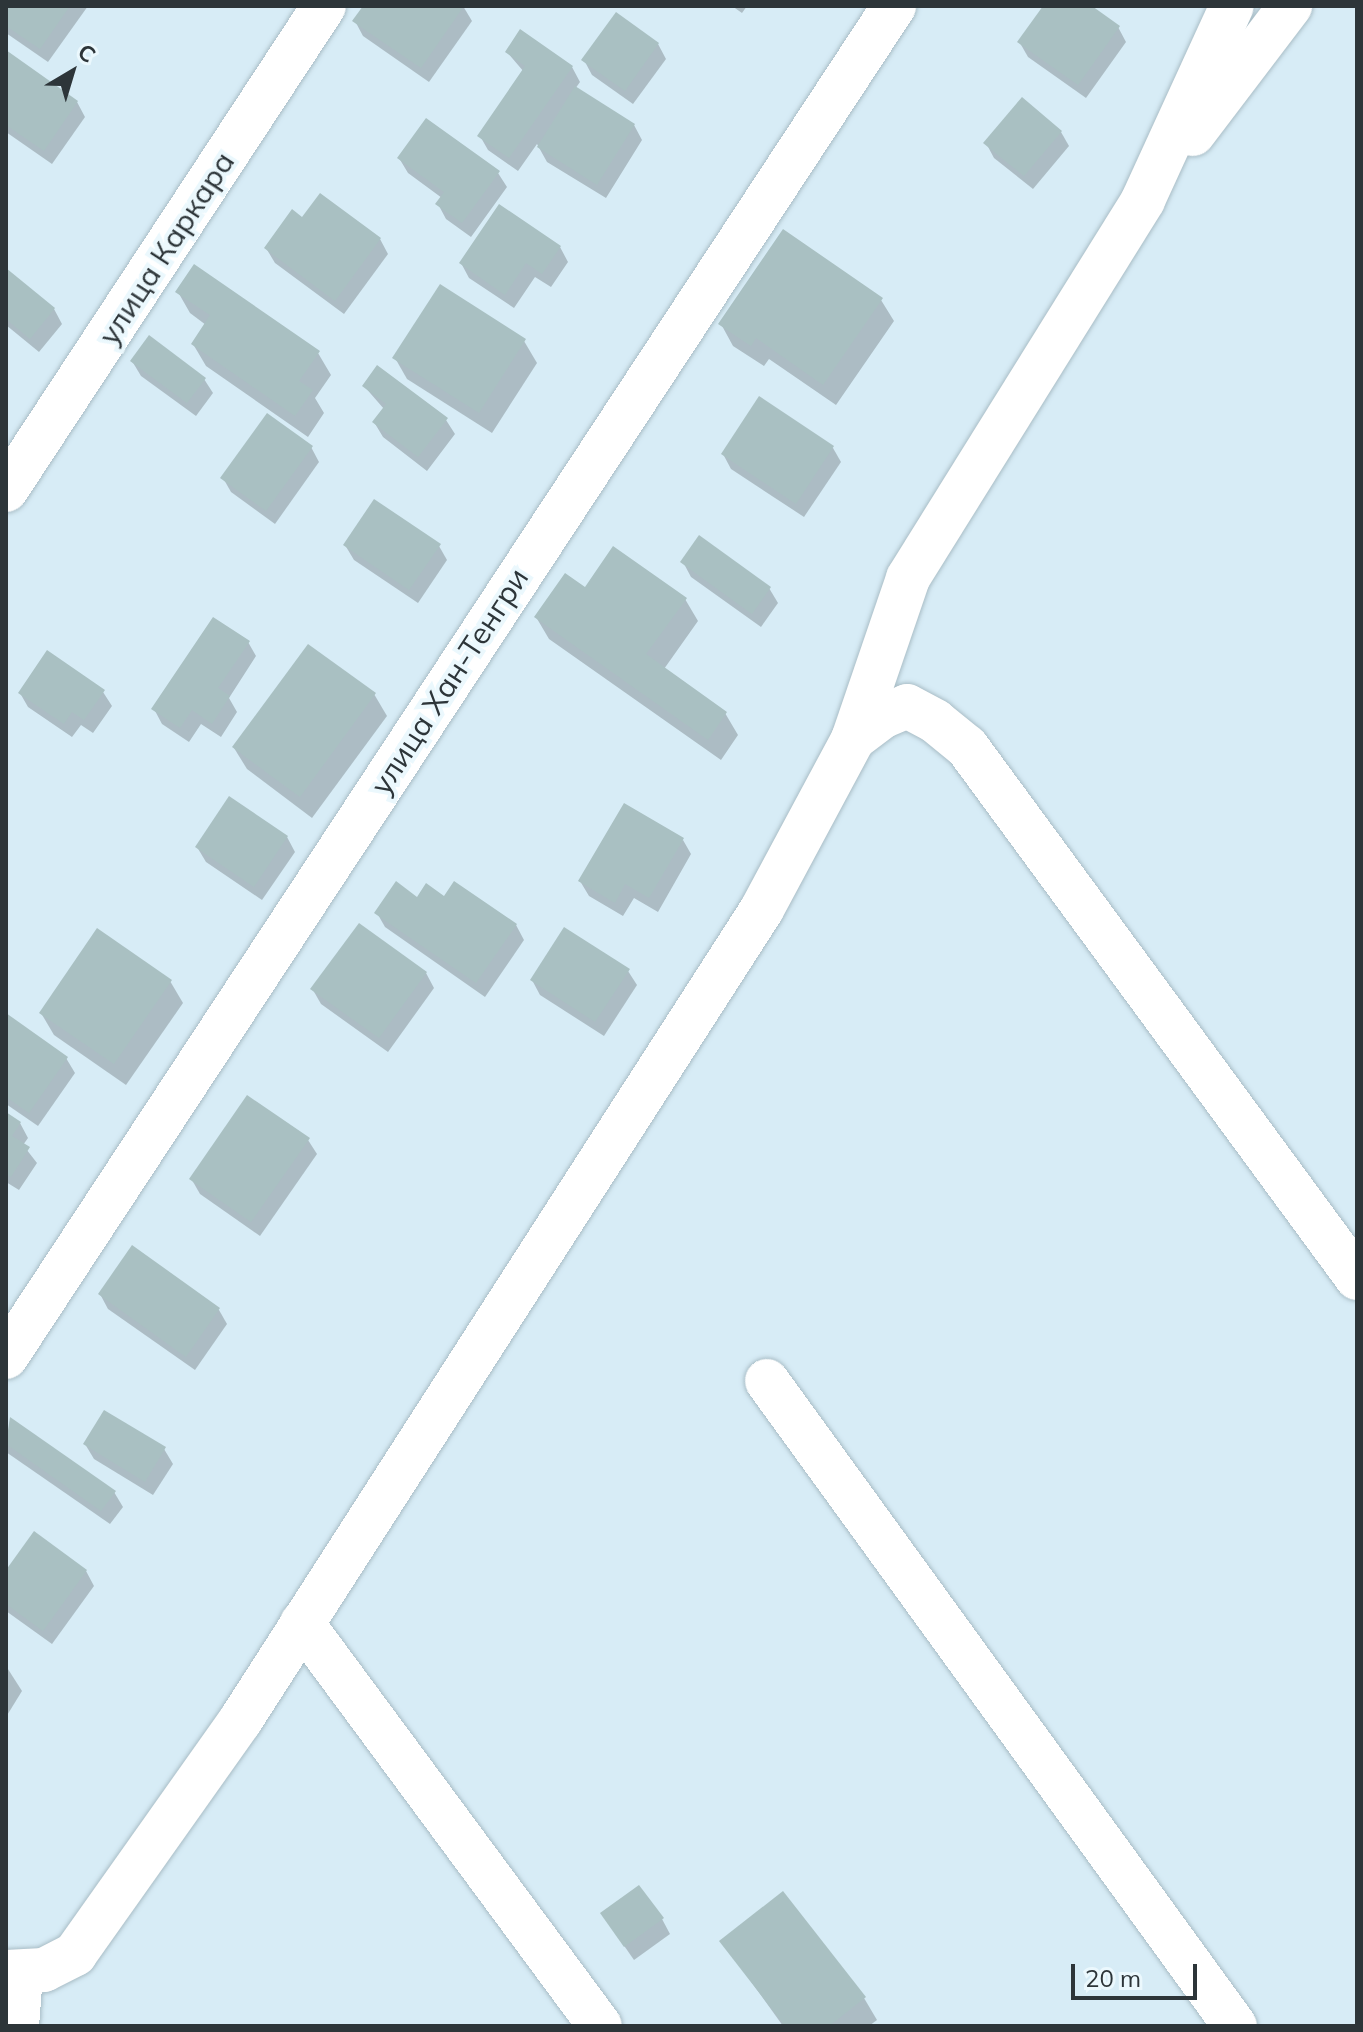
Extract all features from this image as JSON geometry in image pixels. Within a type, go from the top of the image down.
[{"type":"street","name":"улица Каркара","points":[[6,490],[324,6]]},
{"type":"street","name":"улица Хан-Тенгри","points":[[6,1357],[894,6]]},
{"type":"street","points":[[1143,200],[1232,6]]},
{"type":"street","points":[[17,2026],[13,1973],[75,1954],[302,1623],[762,909],[853,739],[908,578],[1143,200],[1290,6]]},
{"type":"street","points":[[853,739],[907,706],[935,721],[967,747],[1357,1278]]},
{"type":"street","points":[[767,1381],[1235,2026]]},
{"type":"street","points":[[302,1623],[600,2026]]},
{"type":"building","points":[[6,6],[70,6],[40,49],[6,26]]},
{"type":"building","points":[[363,6],[464,6],[421,68],[352,21]]},
{"type":"building","points":[[1043,6],[1092,6],[1120,26],[1078,85],[1017,42]]},
{"type":"building","points":[[616,12],[659,43],[625,91],[581,60]]},
{"type":"building","points":[[520,29],[573,66],[509,158],[477,136],[525,66],[505,52]]},
{"type":"building","points":[[6,50],[78,101],[44,151],[6,125]]},
{"type":"building","points":[[575,86],[635,124],[597,185],[537,147]]},
{"type":"building","points":[[1022,97],[1062,131],[1024,176],[983,143]]},
{"type":"building","points":[[426,118],[500,171],[462,223],[435,204],[444,192],[397,158]]},
{"type":"building","points":[[320,193],[381,238],[335,301],[264,248],[292,209],[302,217]]},
{"type":"building","points":[[499,204],[561,246],[542,274],[526,263],[505,295],[459,263]]},
{"type":"building","points":[[783,229],[883,298],[823,385],[756,338],[751,346],[718,324]]},
{"type":"building","points":[[194,264],[320,351],[299,381],[313,390],[295,416],[191,344],[210,315],[175,292]]},
{"type":"building","points":[[6,268],[55,308],[30,339],[6,319]]},
{"type":"building","points":[[440,284],[526,339],[479,413],[392,358]]},
{"type":"building","points":[[149,335],[206,378],[187,403],[130,361]]},
{"type":"building","points":[[377,365],[448,418],[418,457],[372,422],[386,404],[362,386]]},
{"type":"building","points":[[759,396],[834,446],[796,504],[721,454]]},
{"type":"building","points":[[267,413],[313,446],[266,511],[220,478]]},
{"type":"building","points":[[374,499],[441,544],[409,590],[343,545]]},
{"type":"building","points":[[699,535],[771,587],[752,614],[680,562]]},
{"type":"building","points":[[613,546],[687,598],[646,654],[727,712],[708,740],[534,617],[565,573],[585,587]]},
{"type":"building","points":[[213,617],[250,641],[218,688],[230,696],[212,724],[192,710],[180,728],[151,709]]},
{"type":"building","points":[[308,644],[376,693],[300,797],[232,747]]},
{"type":"building","points":[[47,650],[105,690],[84,720],[72,712],[64,724],[18,693]]},
{"type":"building","points":[[229,796],[288,836],[254,887],[195,847]]},
{"type":"building","points":[[624,803],[684,838],[649,898],[625,884],[615,903],[578,881]]},
{"type":"building","points":[[396,881],[417,897],[426,883],[444,896],[454,881],[517,924],[476,983],[374,913]]},
{"type":"building","points":[[359,923],[427,972],[379,1038],[310,989]]},
{"type":"building","points":[[564,927],[630,969],[595,1022],[530,980]]},
{"type":"building","points":[[97,928],[172,980],[114,1064],[39,1013]]},
{"type":"building","points":[[6,1013],[68,1057],[29,1113],[6,1097]]},
{"type":"building","points":[[247,1095],[310,1138],[251,1222],[189,1179]]},
{"type":"building","points":[[6,1112],[21,1122],[12,1136],[30,1147],[11,1177],[6,1174]]},
{"type":"building","points":[[132,1245],[220,1308],[186,1357],[98,1294]]},
{"type":"building","points":[[104,1410],[166,1447],[145,1482],[83,1444]]},
{"type":"building","points":[[10,1417],[116,1491],[101,1511],[6,1444]]},
{"type":"building","points":[[34,1531],[87,1570],[43,1631],[6,1604],[6,1570]]},
{"type":"building","points":[[639,1885],[664,1918],[624,1947],[600,1913]]},
{"type":"building","points":[[783,1891],[866,1997],[829,2026],[785,2026],[719,1941]]}]
